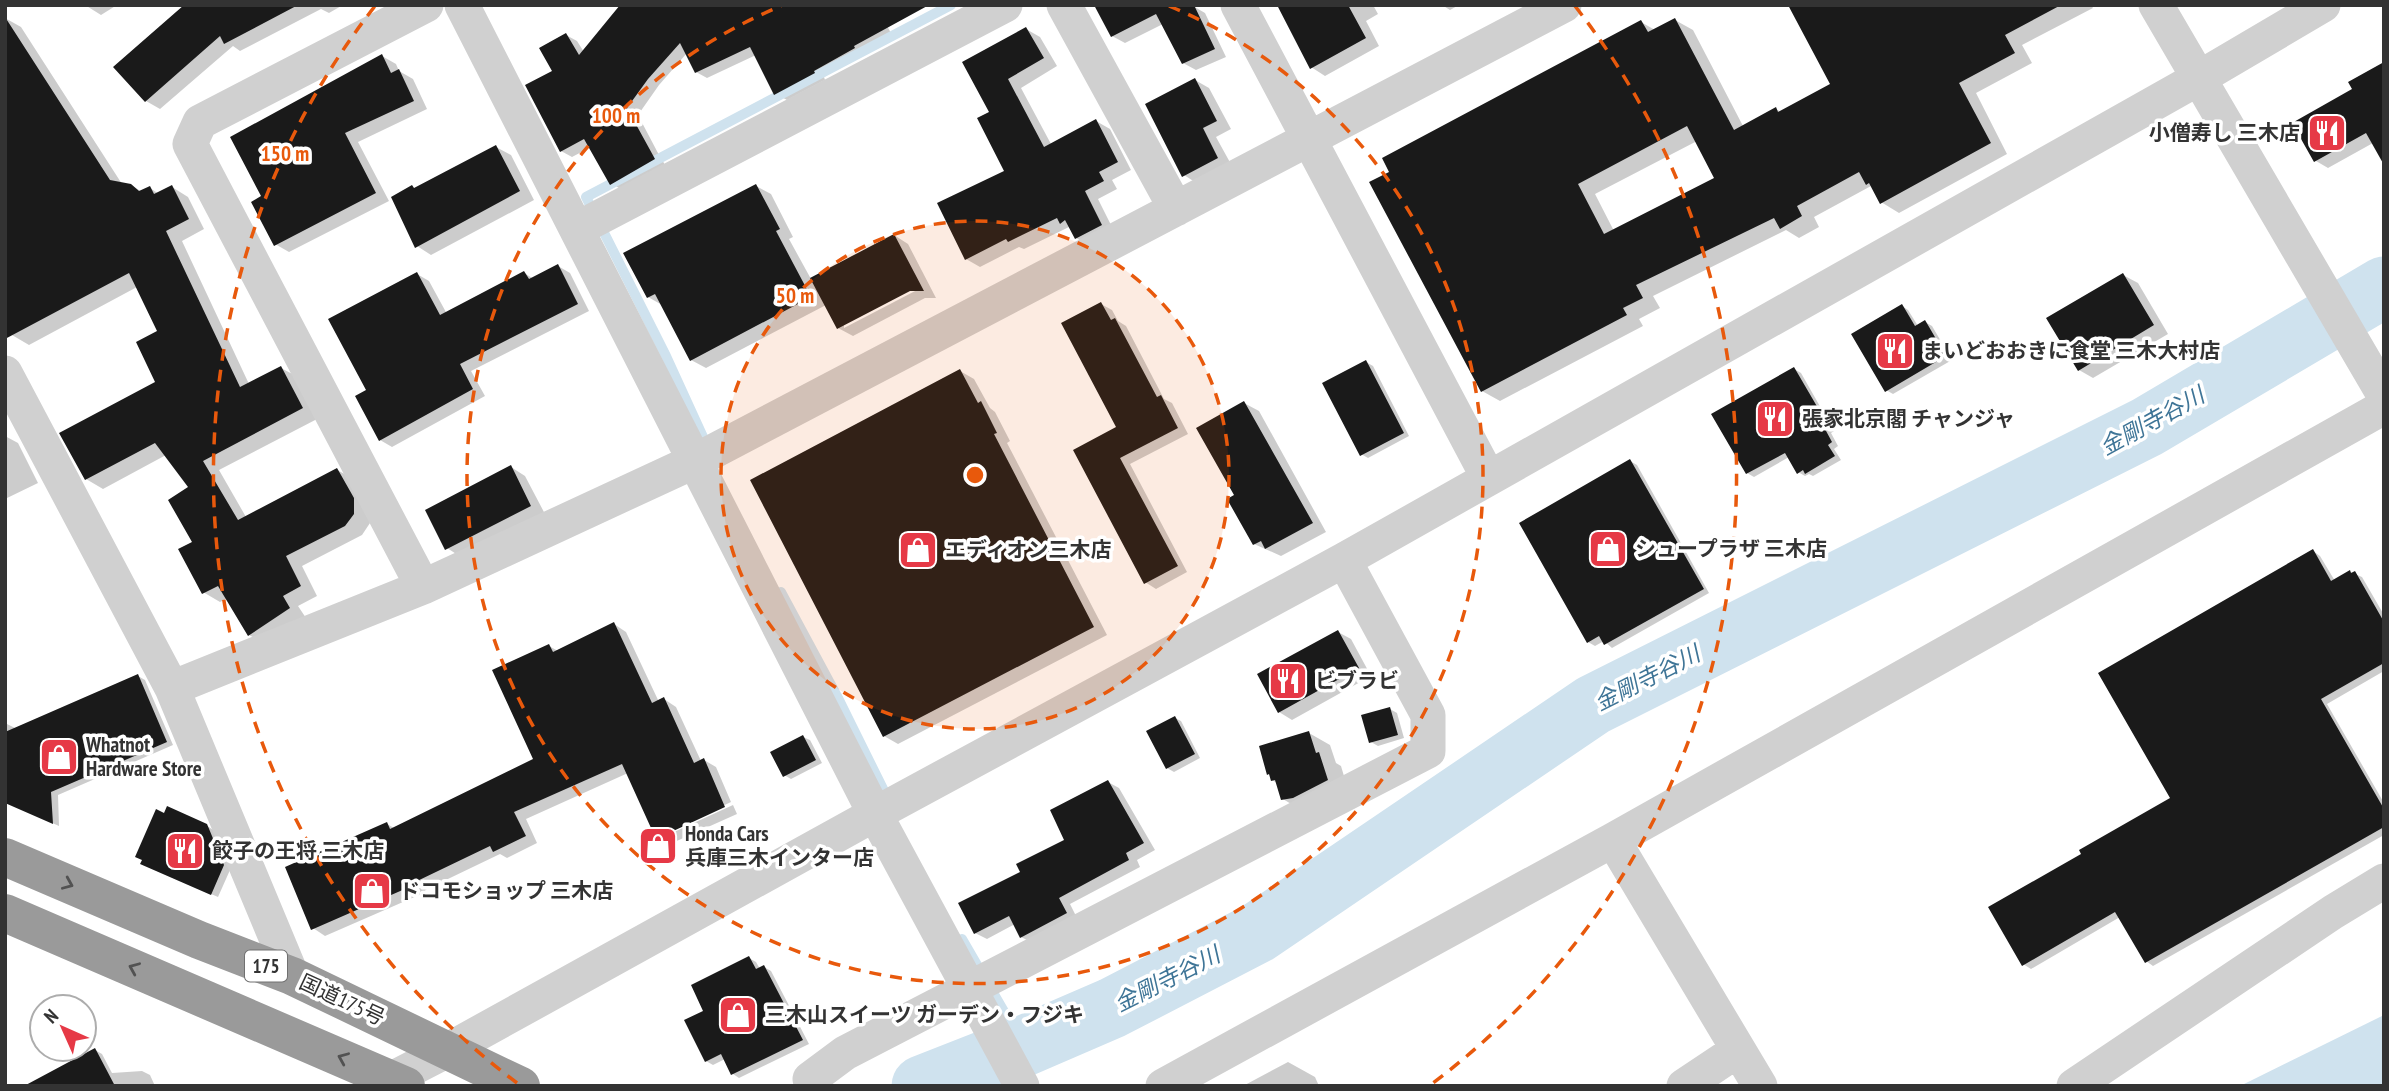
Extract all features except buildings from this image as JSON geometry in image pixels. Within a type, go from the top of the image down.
[{"type":"highway","name":"国道175号","points":[[5,857],[199,940],[292,976],[521,1086]]},
{"type":"highway","name":"175","points":[[5,912],[392,1083]]},
{"type":"street","points":[[423,587],[190,144],[200,122],[426,5]]},
{"type":"street","points":[[462,5],[875,814],[1022,1086]]},
{"type":"street","points":[[577,229],[1005,5]]},
{"type":"street","points":[[1065,5],[1176,209]]},
{"type":"street","points":[[1238,5],[1488,477]]},
{"type":"street","points":[[172,688],[423,587],[695,461],[1564,5]]},
{"type":"street","points":[[2156,5],[2384,395]]},
{"type":"street","points":[[392,1083],[875,814],[1344,560],[2199,78],[2323,5]]},
{"type":"street","points":[[5,373],[172,688],[292,976]]},
{"type":"street","points":[[1163,1086],[1613,840],[2384,407]]},
{"type":"street","points":[[810,1079],[845,1053],[976,1001],[1428,751],[1428,715],[1344,560]]},
{"type":"street","points":[[1613,840],[1760,1086]]},
{"type":"street","points":[[2074,1086],[2333,912],[2384,881]]},
{"type":"street","points":[[1684,1086],[1738,1050]]},
{"type":"water","points":[[2384,1015],[2384,1086],[2240,1086]]},
{"type":"waterway","points":[[709,450],[666,356],[586,197],[951,5]]},
{"type":"waterway","name":"金剛寺谷川","points":[[922,1086],[1112,1008],[1257,933],[1593,705],[2147,427],[2384,287]]},
{"type":"waterway","points":[[781,592],[889,801]]},
{"type":"waterway","points":[[962,939],[1024,1046]]},
{"type":"place","name":"小僧寿し 三木店","points":[[2327,133]]},
{"type":"place","name":"まいどおおきに食堂 三木大村店","points":[[1895,351]]},
{"type":"place","name":"張家北京閣 チャンジャ","points":[[1775,419]]},
{"type":"place","name":"シュープラザ 三木店","points":[[1608,549]]},
{"type":"place","name":"エディオン三木店","points":[[918,550]]},
{"type":"place","name":"ビブラビ","points":[[1288,681]]},
{"type":"place","name":"Whatnot Hardware Store","points":[[59,757]]},
{"type":"place","name":"Honda Cars 兵庫三木インター店","points":[[658,846]]},
{"type":"place","name":"餃子の王将 三木店","points":[[185,851]]},
{"type":"place","name":"ドコモショップ 三木店","points":[[372,891]]},
{"type":"place","name":"三木山スイーツ ガーデン・フジキ","points":[[738,1015]]}]
